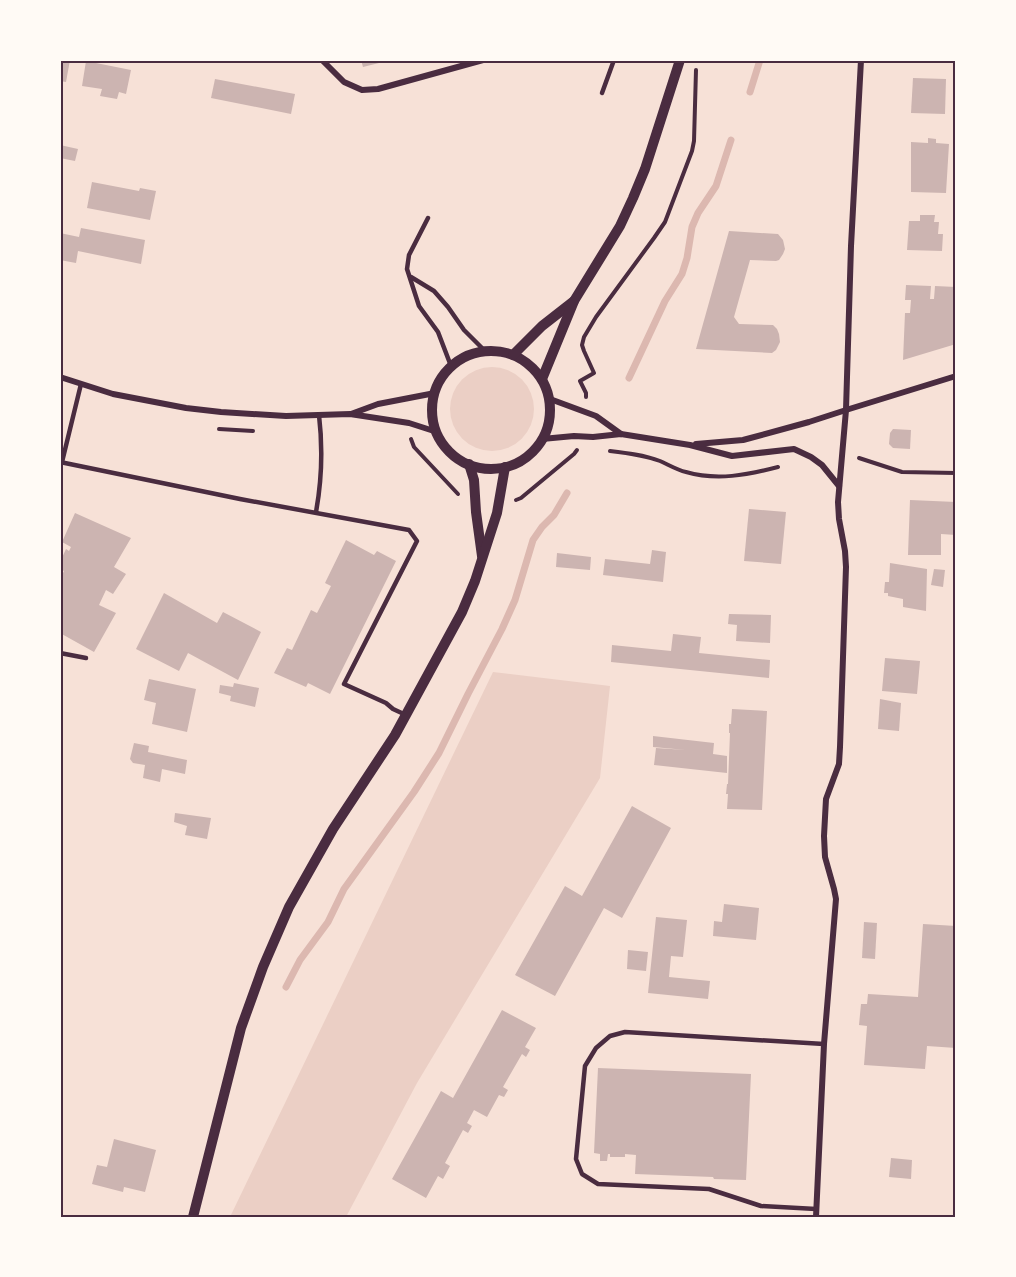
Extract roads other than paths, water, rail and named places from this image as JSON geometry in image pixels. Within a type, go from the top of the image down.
[{"type":"street","points":[[322,60],[344,82],[362,90],[378,89],[483,60]]},
{"type":"street","points":[[542,379],[574,301],[620,226],[633,198],[645,169],[680,60]]},
{"type":"street","points":[[816,1217],[824,1044],[836,899],[825,857],[824,836],[826,799],[837,772],[840,757],[846,579],[845,551],[839,519],[839,487],[846,410],[851,246],[861,60]]},
{"type":"street","points":[[513,355],[542,326],[574,301]]},
{"type":"street","points":[[485,351],[500,351],[513,355],[529,364],[547,388],[550,399],[548,427],[543,439],[520,461],[505,467],[486,468],[469,464],[445,446],[437,432],[432,413],[435,393],[441,379],[451,366],[467,356],[485,351]]},
{"type":"street","points":[[690,445],[743,440],[956,376]]},
{"type":"street","points":[[60,377],[113,394],[186,408],[286,416],[350,414],[409,423],[437,432]]},
{"type":"street","points":[[350,414],[378,404],[435,393]]},
{"type":"street","points":[[550,399],[596,416],[621,434]]},
{"type":"street","points":[[543,439],[621,434],[690,445],[732,456],[794,449],[822,465],[839,487]]},
{"type":"street","points":[[469,464],[474,480],[482,559]]},
{"type":"street","points":[[193,1217],[241,1028],[263,967],[289,908],[333,829],[395,735],[462,612],[476,581],[498,513],[505,467]]},
{"type":"lane","points":[[602,93],[614,60]]},
{"type":"lane","points":[[428,218],[409,255],[407,269],[419,306],[438,332],[451,366]]},
{"type":"lane","points":[[411,277],[434,291],[464,330],[485,351]]},
{"type":"lane","points":[[81,384],[61,462],[408,530],[417,541],[344,684],[406,715]]},
{"type":"lane","points":[[316,513],[322,481],[322,439],[319,415]]},
{"type":"lane","points":[[60,653],[86,658]]},
{"type":"lane","points":[[816,1209],[760,1206],[709,1189],[598,1184],[582,1174],[576,1159],[585,1066],[596,1048],[610,1036],[625,1032],[824,1044]]},
{"type":"waterway","points":[[750,92],[760,60]]},
{"type":"waterway","points":[[629,378],[665,301],[682,274],[692,227],[698,213],[716,186],[731,140]]},
{"type":"waterway","points":[[286,987],[300,960],[328,922],[344,889],[414,792],[439,753],[515,600],[533,540],[554,515],[567,493]]}]
